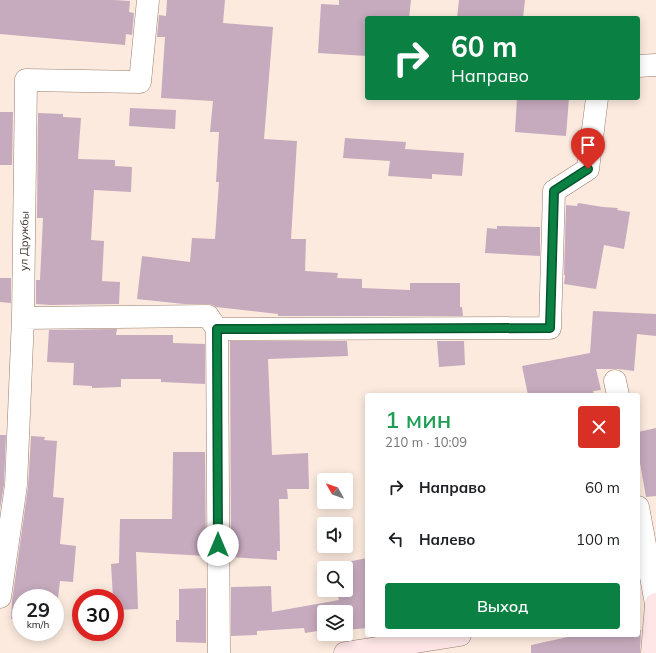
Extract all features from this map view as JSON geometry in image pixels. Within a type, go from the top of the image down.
[{"type":"street","name":"ул Дружбы","points":[[0,597],[16,484],[23,318],[26,80],[140,82],[148,0]]},
{"type":"street","points":[[640,66],[656,65]]},
{"type":"street","points":[[217,329],[550,328],[554,191],[588,169],[597,100]]},
{"type":"street","points":[[23,318],[208,316],[217,329],[219,653]]},
{"type":"street","points":[[640,518],[656,604],[652,653]]},
{"type":"street","points":[[640,607],[656,604]]},
{"type":"street","points":[[346,653],[447,637]]},
{"type":"building","points":[[0,0],[130,1],[129,12],[134,13],[132,35],[126,34],[125,45],[0,34]]},
{"type":"building","points":[[167,0],[225,0],[223,23],[273,27],[264,139],[297,141],[291,239],[306,239],[305,271],[338,273],[337,278],[362,279],[362,288],[410,290],[410,283],[460,283],[460,307],[462,307],[463,316],[278,316],[278,314],[216,307],[208,304],[184,304],[137,299],[142,256],[190,262],[192,238],[215,239],[219,182],[216,182],[219,132],[210,132],[213,101],[161,98],[165,37],[157,37],[159,15],[166,16]]},
{"type":"building","points":[[339,0],[411,0],[409,16],[365,16],[365,56],[318,53],[321,4],[339,5]]},
{"type":"building","points":[[459,0],[525,0],[523,16],[457,16]]},
{"type":"building","points":[[517,100],[569,100],[566,136],[515,132]]},
{"type":"building","points":[[130,108],[176,110],[175,129],[129,126]]},
{"type":"building","points":[[0,112],[13,112],[12,165],[0,165]]},
{"type":"building","points":[[38,113],[63,114],[63,117],[81,118],[78,159],[115,160],[115,166],[132,167],[131,192],[94,190],[91,240],[104,241],[102,281],[120,282],[119,304],[36,304],[36,280],[40,280],[43,218],[37,218]]},
{"type":"building","points":[[345,138],[406,142],[405,149],[464,153],[462,176],[432,174],[432,179],[388,176],[390,161],[343,158]]},
{"type":"building","points":[[578,203],[618,208],[617,210],[630,212],[624,249],[604,245],[596,289],[564,284],[566,205],[577,206]]},
{"type":"building","points":[[497,226],[540,227],[540,256],[485,253],[487,228],[497,229]]},
{"type":"building","points":[[0,278],[11,278],[11,303],[0,302]]},
{"type":"building","points":[[593,311],[656,314],[656,336],[637,334],[634,371],[596,369],[601,390],[593,391],[594,393],[528,393],[522,366],[590,353]]},
{"type":"building","points":[[117,329],[116,335],[173,335],[173,343],[205,344],[205,384],[161,382],[161,379],[121,379],[121,387],[92,388],[92,386],[73,385],[74,363],[47,362],[49,330]]},
{"type":"building","points":[[230,341],[347,341],[348,356],[268,359],[272,455],[308,453],[309,489],[287,489],[288,499],[279,499],[280,551],[277,551],[277,560],[231,557]]},
{"type":"building","points":[[437,341],[464,341],[465,365],[439,367]]},
{"type":"building","points":[[656,428],[656,496],[646,497],[640,463],[640,432]]},
{"type":"building","points":[[0,435],[6,435],[4,484],[0,509]]},
{"type":"building","points":[[31,436],[45,437],[44,440],[57,441],[53,497],[64,498],[60,544],[76,546],[73,582],[60,581],[59,589],[14,589],[28,487]]},
{"type":"building","points":[[173,452],[205,452],[206,556],[136,552],[138,609],[124,610],[124,589],[112,589],[111,564],[119,563],[120,519],[172,519]]},
{"type":"building","points":[[365,558],[365,628],[353,629],[353,605],[317,605],[317,631],[305,633],[304,628],[257,631],[257,635],[231,636],[231,587],[271,586],[272,612],[339,600],[338,597],[353,597],[352,561]]},
{"type":"building","points":[[206,588],[206,643],[176,642],[176,620],[179,620],[179,589]]},
{"type":"building","points":[[641,630],[640,653],[531,653],[531,645],[568,637],[640,637]]},
{"type":"route","points":[[218,545],[217,329],[550,328],[554,191],[588,169]]}]
